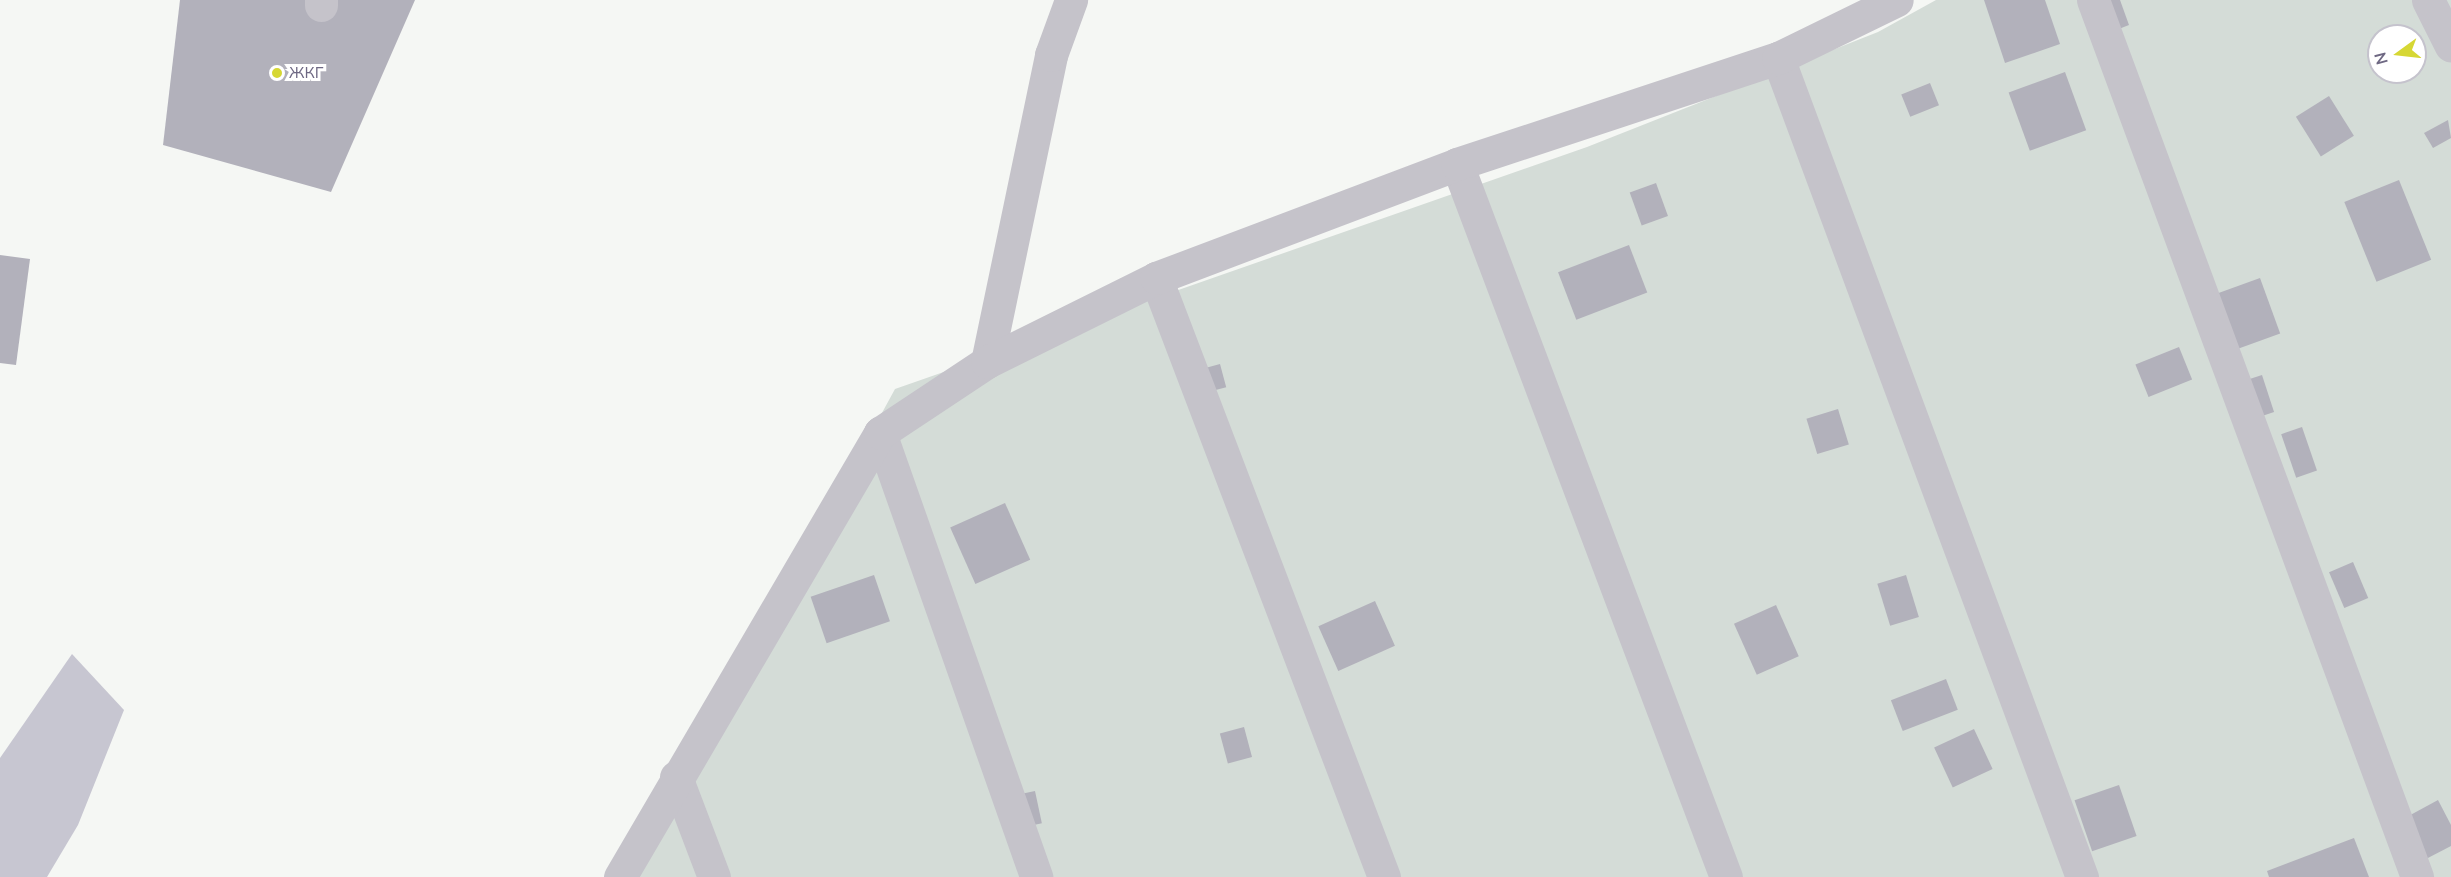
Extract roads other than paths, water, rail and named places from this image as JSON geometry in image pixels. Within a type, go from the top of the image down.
[{"type":"street","points":[[987,362],[1051,55],[1071,0]]},
{"type":"street","points":[[620,877],[676,777],[880,433],[987,362],[1156,278],[1457,164],[1778,58],[1897,0]]},
{"type":"street","points":[[2093,0],[2417,877]]},
{"type":"street","points":[[2428,0],[2451,46]]},
{"type":"street","points":[[1778,58],[2082,877]]},
{"type":"street","points":[[1457,164],[1726,877]]},
{"type":"street","points":[[1156,278],[1384,877]]},
{"type":"street","points":[[880,433],[1036,877]]},
{"type":"street","points":[[676,777],[714,877]]},
{"type":"place","name":"ЖКГ","points":[[277,73]]}]
